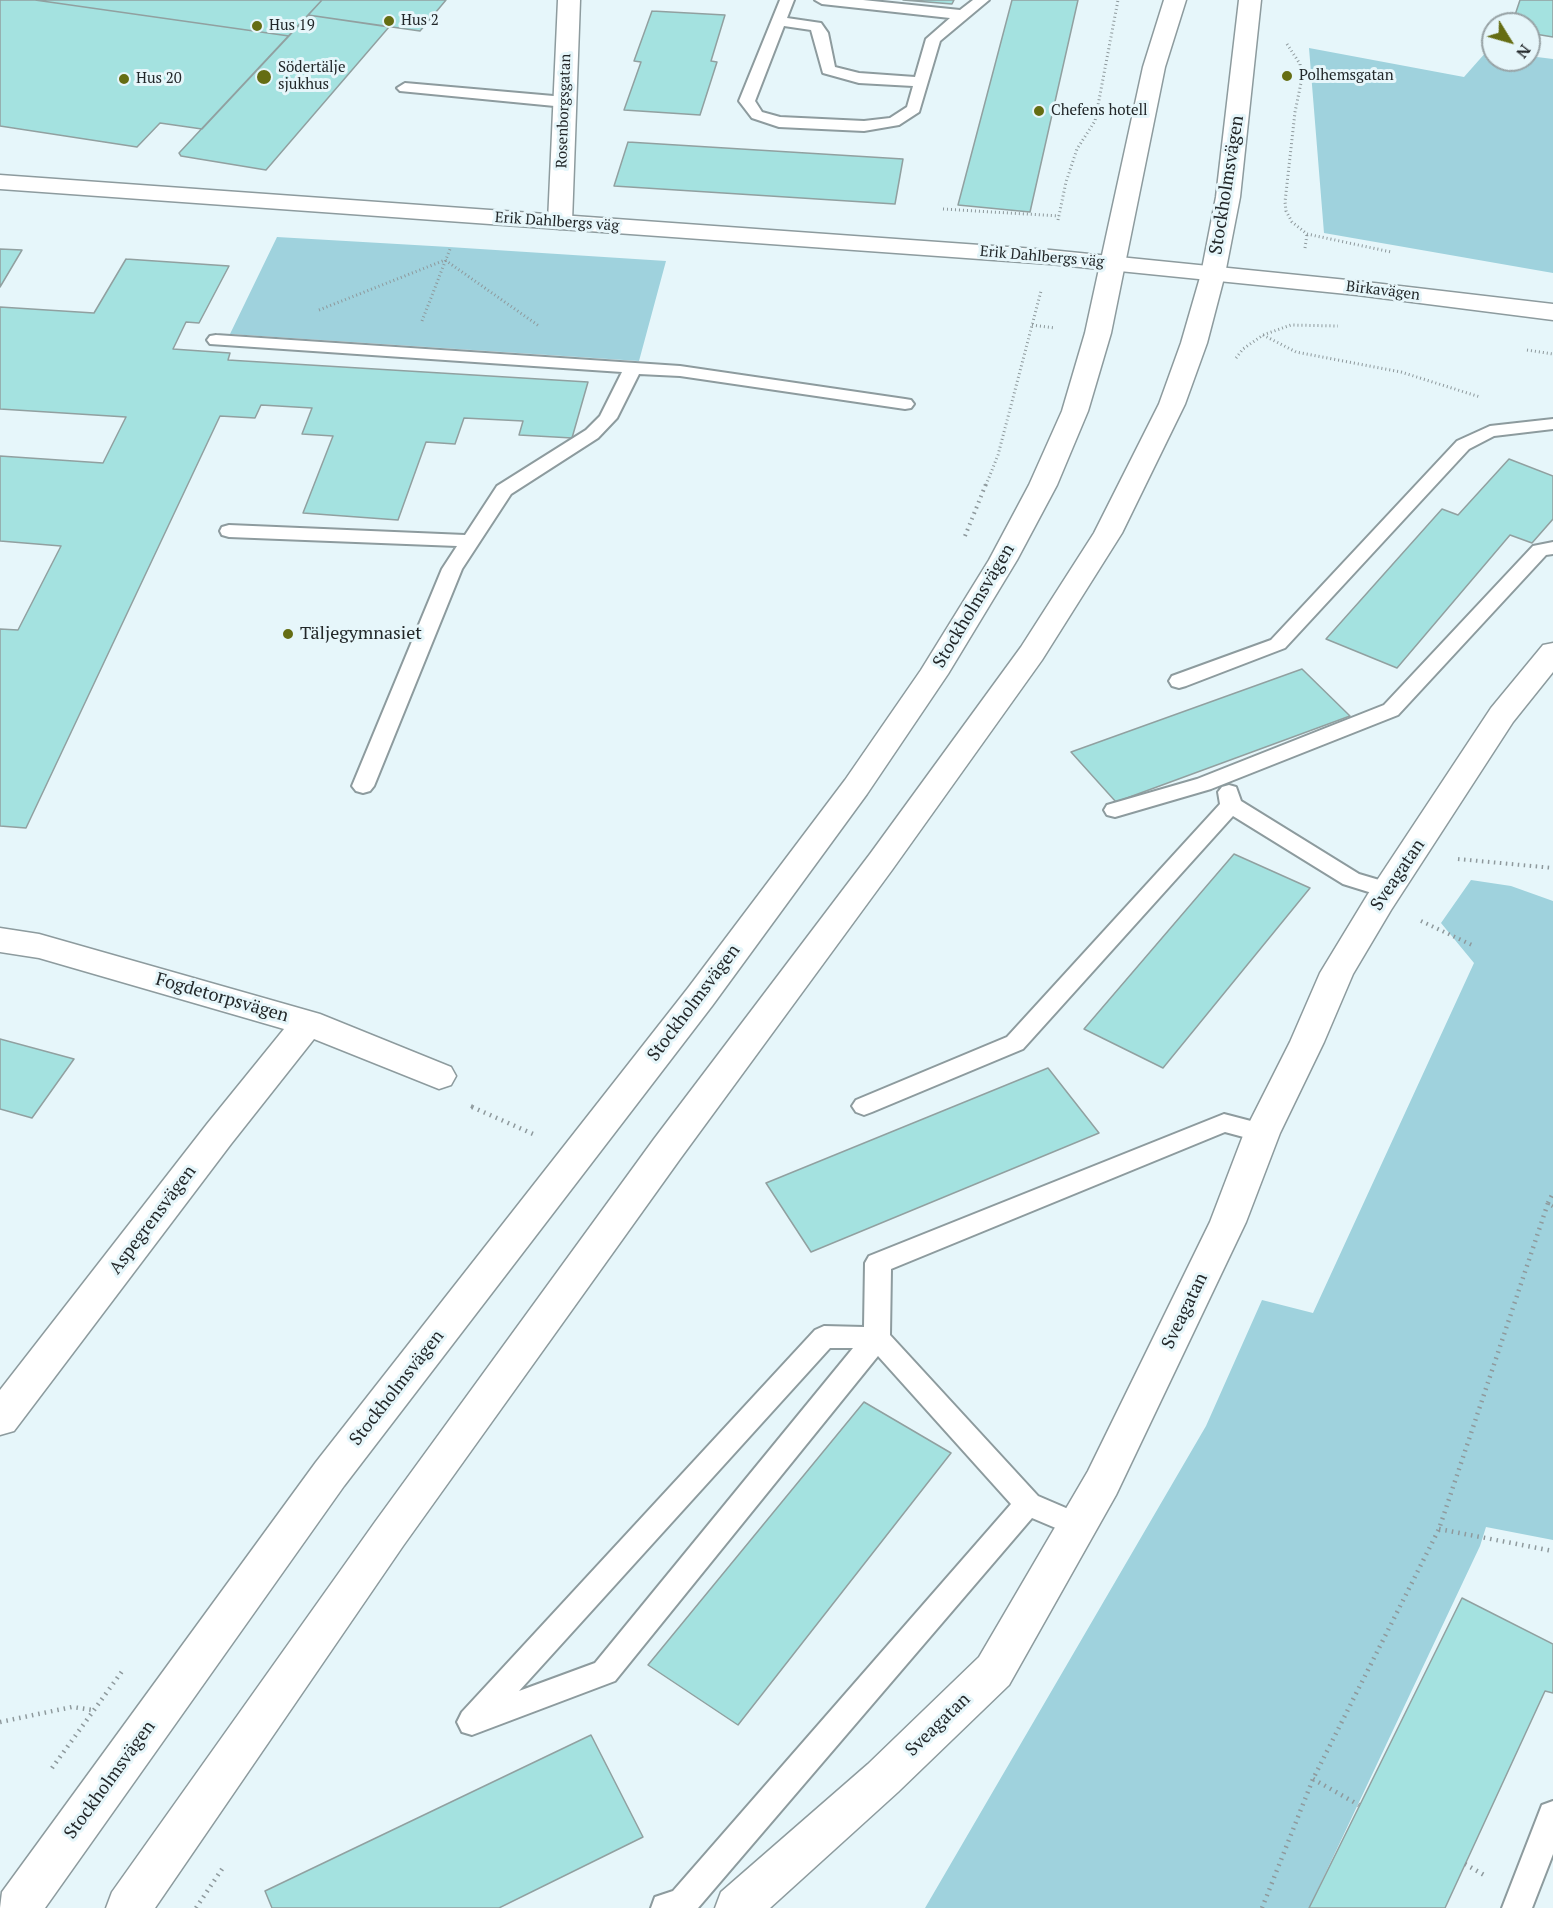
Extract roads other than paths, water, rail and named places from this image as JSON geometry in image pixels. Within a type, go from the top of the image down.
[{"type":"main road","name":"Rosenborgsgatan","points":[[560,222],[569,0]]},
{"type":"main road","name":"Stockholmsvägen","points":[[18,1908],[330,1474],[700,997],[856,787],[933,674],[1003,560],[1043,485],[1075,411],[1098,333],[1154,67],[1175,0]]},
{"type":"main road","name":"Stockholmsvägen","points":[[128,1908],[396,1525],[667,1149],[1032,653],[1108,533],[1172,404],[1213,274],[1228,197],[1250,0]]},
{"type":"main road","name":"Erik Dahlbergs väg","points":[[0,182],[1050,257],[1213,274]]},
{"type":"main road","name":"Birkavägen","points":[[1213,274],[1345,286],[1553,312]]},
{"type":"main road","name":"Sveagatan","points":[[737,1908],[883,1778],[994,1671],[1102,1483],[1223,1232],[1262,1133],[1307,1042],[1337,973],[1384,896],[1502,715],[1553,652]]},
{"type":"main road","name":"Fogdetorpsvägen","points":[[0,940],[39,946],[308,1023],[439,1076]]},
{"type":"main road","name":"Aspegrensvägen","points":[[0,1419],[219,1134],[308,1023]]},
{"type":"lane","points":[[787,0],[747,101],[756,115],[779,122],[864,126],[894,122],[914,109],[933,39],[982,0]]},
{"type":"lane","points":[[822,0],[963,15]]},
{"type":"lane","points":[[779,21],[816,26],[822,33],[828,70],[859,78],[922,82]]},
{"type":"lane","points":[[405,88],[565,102]]},
{"type":"lane","points":[[216,340],[680,371],[905,404]]},
{"type":"lane","points":[[363,786],[452,569],[470,541],[504,490],[592,434],[608,418],[633,368]]},
{"type":"lane","points":[[1179,681],[1278,644],[1463,445],[1490,431],[1551,424]]},
{"type":"lane","points":[[229,531],[470,541]]},
{"type":"lane","points":[[1115,810],[1226,776],[1391,710],[1540,550],[1553,548]]},
{"type":"lane","points":[[1226,776],[1231,805],[1351,879],[1384,896]]},
{"type":"lane","points":[[864,1106],[1015,1043],[1231,805]]},
{"type":"lane","points":[[1077,1526],[1028,1504],[877,1338],[824,1337],[472,1722],[605,1672],[877,1338],[878,1263],[1224,1123],[1262,1133]]},
{"type":"lane","points":[[666,1908],[681,1904],[1028,1504]]},
{"type":"lane","points":[[1517,1908],[1553,1815]]},
{"type":"place","name":"Hus 2","points":[[389,21]]},
{"type":"place","name":"Hus 19","points":[[257,26]]},
{"type":"place","name":"Polhemsgatan","points":[[1287,76]]},
{"type":"place","name":"Södertälje sjukhus","points":[[264,77]]},
{"type":"place","name":"Hus 20","points":[[124,79]]},
{"type":"place","name":"Chefens hotell","points":[[1039,111]]},
{"type":"place","name":"Täljegymnasiet","points":[[288,634]]}]
